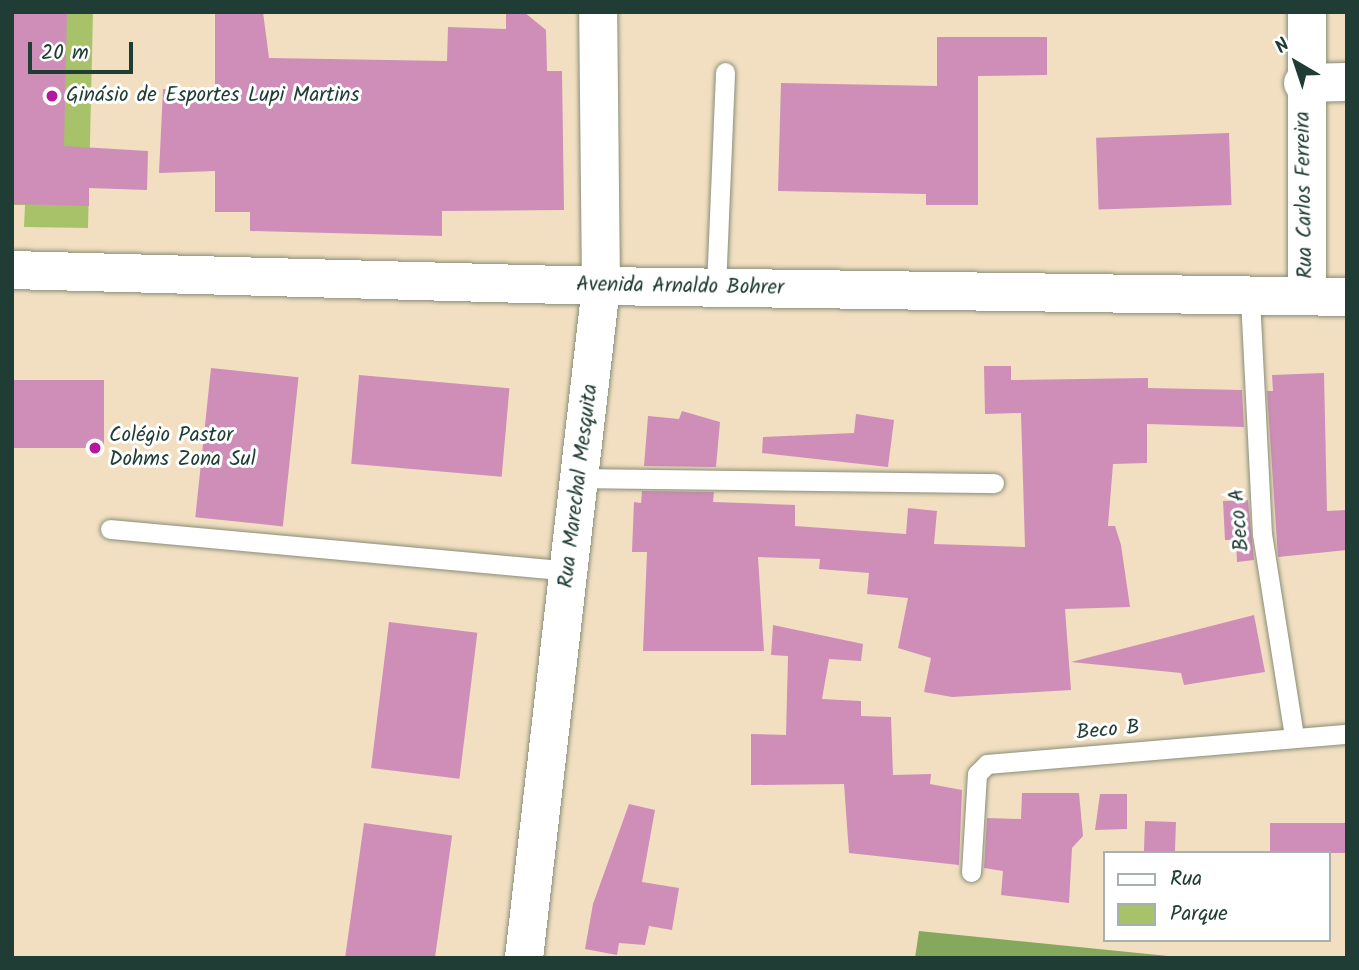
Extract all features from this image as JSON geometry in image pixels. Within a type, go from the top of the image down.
[{"type":"street","name":"Rua Marechal Mesquita","points":[[524,958],[582,478],[601,286],[598,12]]},
{"type":"street","name":"Rua Carlos Ferreira","points":[[1307,12],[1303,83],[1307,293]]},
{"type":"street","points":[[1303,83],[1347,82]]},
{"type":"street","name":"Avenida Arnaldo Bohrer","points":[[12,270],[601,286],[1250,298],[1307,293],[1347,297]]},
{"type":"lane","points":[[716,288],[725,72]]},
{"type":"lane","name":"Beco A","points":[[1250,298],[1262,534],[1294,737]]},
{"type":"lane","points":[[582,478],[994,483]]},
{"type":"lane","points":[[110,529],[570,571]]},
{"type":"lane","name":"Beco B","points":[[971,872],[977,775],[987,764],[1347,734]]},
{"type":"green space","name":"Ginásio de Esportes Lupi Martins","points":[[12,12],[93,12],[88,228],[24,227],[25,205],[12,205]]},
{"type":"green space","points":[[919,931],[1188,958],[915,958]]},
{"type":"building","name":"Ginásio de Esportes Lupi Martins","points":[[12,12],[67,12],[64,146],[148,151],[147,190],[89,188],[89,206],[12,204]]},
{"type":"building","points":[[215,12],[263,12],[269,58],[447,61],[448,27],[506,29],[506,12],[524,12],[546,30],[547,71],[562,71],[564,210],[442,211],[442,236],[250,231],[250,212],[215,212],[215,171],[159,173],[163,89],[215,92]]},
{"type":"building","points":[[937,37],[1047,37],[1047,75],[978,76],[978,205],[926,205],[926,194],[778,191],[781,83],[937,86]]},
{"type":"building","points":[[1229,133],[1232,205],[1099,210],[1096,138]]},
{"type":"building","points":[[984,366],[1011,366],[1011,380],[1148,378],[1148,388],[1242,390],[1244,427],[1147,424],[1147,463],[1113,464],[1108,526],[1115,526],[1121,545],[1130,607],[1065,609],[1071,690],[952,697],[924,692],[931,658],[898,648],[908,598],[867,594],[869,573],[819,569],[820,559],[758,557],[764,651],[643,651],[647,552],[632,552],[634,502],[641,503],[642,491],[714,492],[713,502],[795,505],[795,526],[906,534],[908,508],[937,511],[934,544],[1025,547],[1021,413],[985,414]]},
{"type":"building","points":[[211,368],[299,377],[283,526],[195,517]]},
{"type":"building","points":[[1324,373],[1327,511],[1347,510],[1347,550],[1278,557],[1267,391],[1273,391],[1272,375]]},
{"type":"building","points":[[359,375],[509,388],[502,477],[351,464]]},
{"type":"building","points":[[12,380],[104,380],[104,448],[12,448]]},
{"type":"building","points":[[682,411],[720,422],[716,467],[644,466],[648,416],[679,419]]},
{"type":"building","points":[[856,414],[894,420],[888,467],[762,453],[763,437],[854,433]]},
{"type":"building","points":[[1248,500],[1254,560],[1237,562],[1236,540],[1225,540],[1223,501]]},
{"type":"building","points":[[1254,615],[1265,672],[1184,685],[1181,673],[1071,662]]},
{"type":"building","points":[[389,622],[477,633],[459,779],[371,768]]},
{"type":"building","points":[[773,625],[863,644],[861,661],[829,659],[822,699],[861,701],[861,716],[891,717],[893,775],[931,774],[930,784],[962,790],[959,865],[849,853],[844,784],[751,785],[751,734],[786,735],[788,656],[771,655]]},
{"type":"building","points":[[1022,793],[1079,793],[1083,836],[1072,848],[1069,903],[1001,895],[1003,871],[984,868],[987,818],[1021,819]]},
{"type":"building","points":[[1100,794],[1127,794],[1127,829],[1095,830]]},
{"type":"building","points":[[629,804],[655,810],[642,882],[679,888],[672,930],[649,926],[645,945],[619,943],[617,955],[585,949],[593,904]]},
{"type":"building","points":[[1145,821],[1176,822],[1175,851],[1144,851]]},
{"type":"building","points":[[364,823],[452,835],[435,958],[345,958]]},
{"type":"building","points":[[1270,823],[1347,823],[1347,853],[1270,851]]},
{"type":"place","name":"Ginásio de Esportes Lupi Martins","points":[[52,96]]},
{"type":"place","name":"Colégio Pastor Dohms Zona Sul","points":[[95,448]]}]
